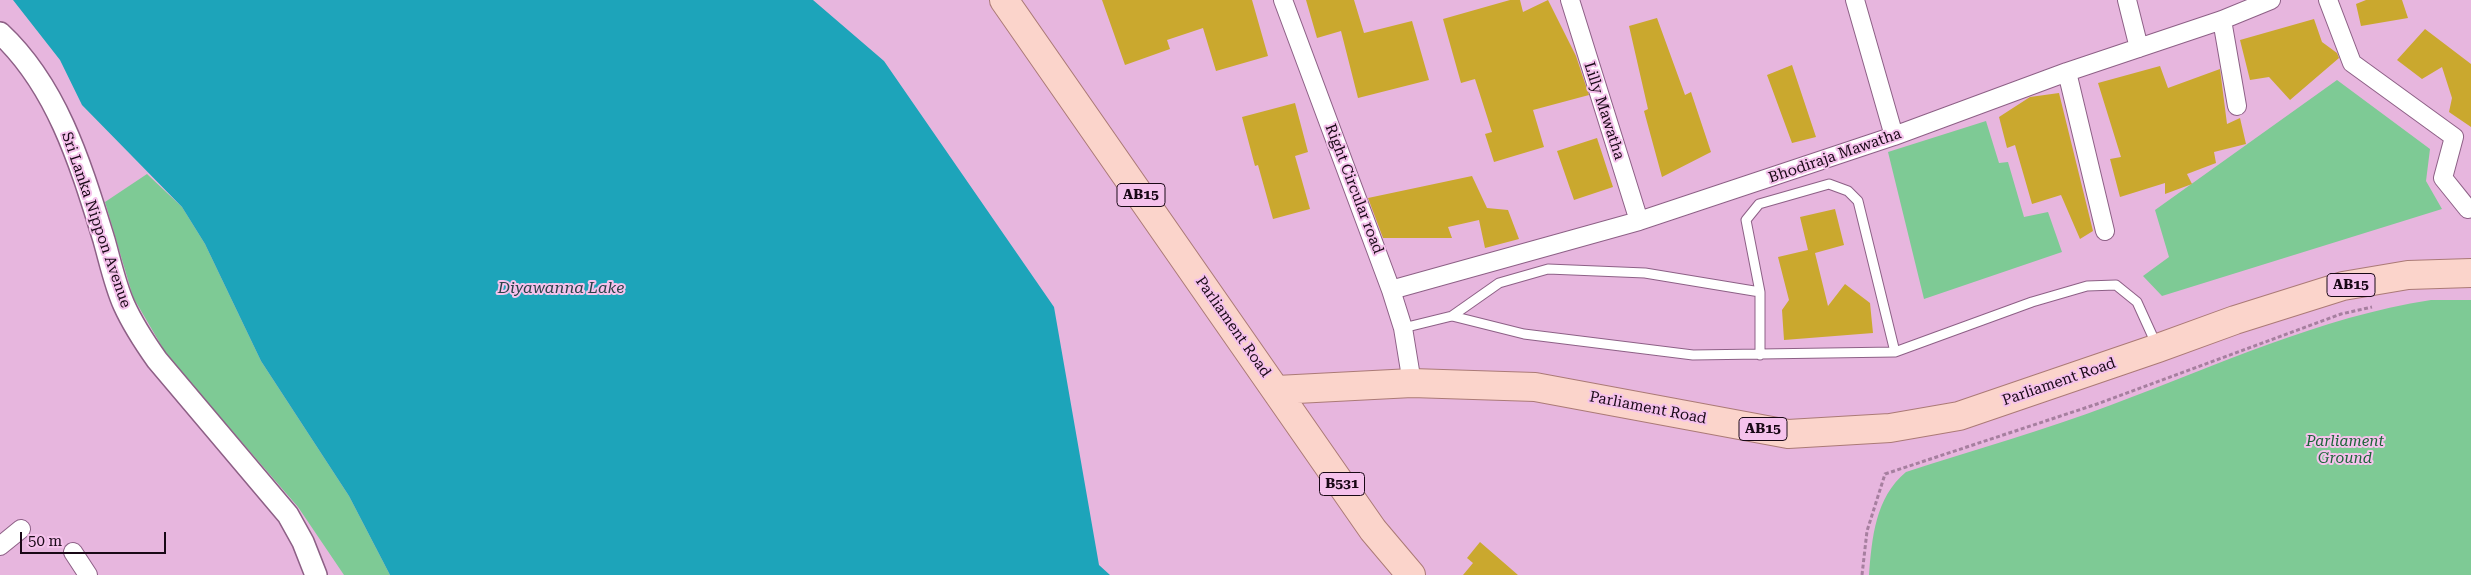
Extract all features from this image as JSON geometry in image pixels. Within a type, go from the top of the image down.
[{"type":"main road","name":"Parliament Road","points":[[1004,0],[1277,390],[1412,382],[1535,386],[1788,434],[1890,428],[1959,416],[2235,320],[2343,286],[2408,275],[2471,273]]},
{"type":"main road","name":"B531","points":[[1277,390],[1373,530],[1411,575]]},
{"type":"street","name":"Right Circular road","points":[[1283,0],[1391,290],[1403,328],[1412,382]]},
{"type":"street","name":"Lilly Mawatha","points":[[1570,0],[1639,221]]},
{"type":"street","points":[[1855,0],[1894,136]]},
{"type":"street","points":[[2127,0],[2139,48]]},
{"type":"street","name":"Bhodiraja Mawatha","points":[[1391,290],[1639,221],[1894,136],[2067,72],[2222,20],[2271,0]]},
{"type":"street","points":[[2328,0],[2352,63],[2454,137],[2443,178],[2468,209]]},
{"type":"street","points":[[2222,20],[2237,106]]},
{"type":"street","name":"Sri Lanka Nippon Avenue","points":[[0,32],[13,45],[36,77],[52,102],[70,138],[123,304],[138,333],[157,360],[288,515],[303,542],[316,575]]},
{"type":"street","points":[[2067,72],[2105,231]]},
{"type":"street","points":[[0,546],[21,529]]},
{"type":"street","points":[[73,552],[88,575]]},
{"type":"lane","points":[[1760,355],[1760,292],[1746,220],[1759,204],[1829,184],[1848,190],[1858,201],[1895,352]]},
{"type":"lane","points":[[1403,328],[1452,316],[1499,282],[1548,269],[1645,273],[1760,292]]},
{"type":"lane","points":[[1452,316],[1524,334],[1693,355],[1895,352],[2032,302],[2087,286],[2116,285],[2137,302],[2158,348]]},
{"type":"path","points":[[1862,575],[1867,530],[1885,474],[2097,404],[2341,314],[2378,306]]},
{"type":"green space","points":[[2337,80],[2430,149],[2426,181],[2442,209],[2162,296],[2143,276],[2169,257],[2155,210]]},
{"type":"green space","points":[[1986,121],[1999,163],[2008,162],[2024,217],[2048,212],[2062,252],[1924,299],[1888,152]]},
{"type":"green space","points":[[147,174],[182,207],[205,244],[261,361],[349,496],[390,575],[344,575],[298,507],[168,357],[133,297],[105,202]]},
{"type":"green space","name":"Parliament Ground","points":[[2431,300],[2471,300],[2471,575],[1869,575],[1874,533],[1881,506],[1896,482],[1906,472],[2086,414],[2309,330],[2349,318]]},
{"type":"water","name":"Diyawanna Lake","points":[[13,0],[813,0],[884,61],[1054,307],[1099,565],[1110,575],[390,575],[349,496],[261,361],[205,244],[182,207],[82,105],[60,60]]},
{"type":"building","points":[[1102,0],[1252,0],[1268,56],[1216,71],[1203,28],[1167,40],[1170,49],[1125,65]]},
{"type":"building","points":[[1306,0],[1354,0],[1364,33],[1412,21],[1429,80],[1358,98],[1341,31],[1317,38]]},
{"type":"building","points":[[1510,0],[1520,0],[1523,12],[1548,0],[1576,56],[1589,95],[1533,110],[1544,147],[1494,162],[1485,134],[1492,132],[1475,79],[1461,83],[1443,19]]},
{"type":"building","points":[[2366,0],[2402,0],[2408,18],[2361,26],[2356,4]]},
{"type":"building","points":[[1657,18],[1685,95],[1691,92],[1711,152],[1662,177],[1644,111],[1648,109],[1629,26]]},
{"type":"building","points":[[2314,19],[2322,42],[2337,53],[2339,58],[2290,100],[2269,77],[2250,80],[2240,40]]},
{"type":"building","points":[[2425,29],[2471,64],[2471,127],[2449,112],[2452,98],[2442,67],[2422,79],[2397,60]]},
{"type":"building","points":[[1792,65],[1816,137],[1792,143],[1767,75]]},
{"type":"building","points":[[2160,66],[2168,88],[2220,69],[2227,124],[2240,118],[2246,144],[2214,152],[2216,163],[2187,174],[2192,184],[2165,194],[2165,183],[2120,197],[2110,159],[2121,157],[2098,83]]},
{"type":"building","points":[[2059,93],[2093,231],[2080,239],[2061,195],[2032,204],[2015,145],[2007,148],[1999,117],[2030,97]]},
{"type":"building","points":[[1295,103],[1308,152],[1295,156],[1310,209],[1273,219],[1258,165],[1255,166],[1242,117]]},
{"type":"building","points":[[1597,138],[1613,187],[1574,200],[1557,151]]},
{"type":"building","points":[[1472,176],[1487,208],[1508,210],[1519,239],[1485,248],[1479,220],[1448,227],[1452,238],[1383,238],[1368,198]]},
{"type":"building","points":[[1835,209],[1844,245],[1815,253],[1828,306],[1845,284],[1870,303],[1873,333],[1784,340],[1782,310],[1789,300],[1778,257],[1808,250],[1800,217]]},
{"type":"building","points":[[1480,542],[1518,575],[1463,575],[1473,563],[1467,558]]}]
